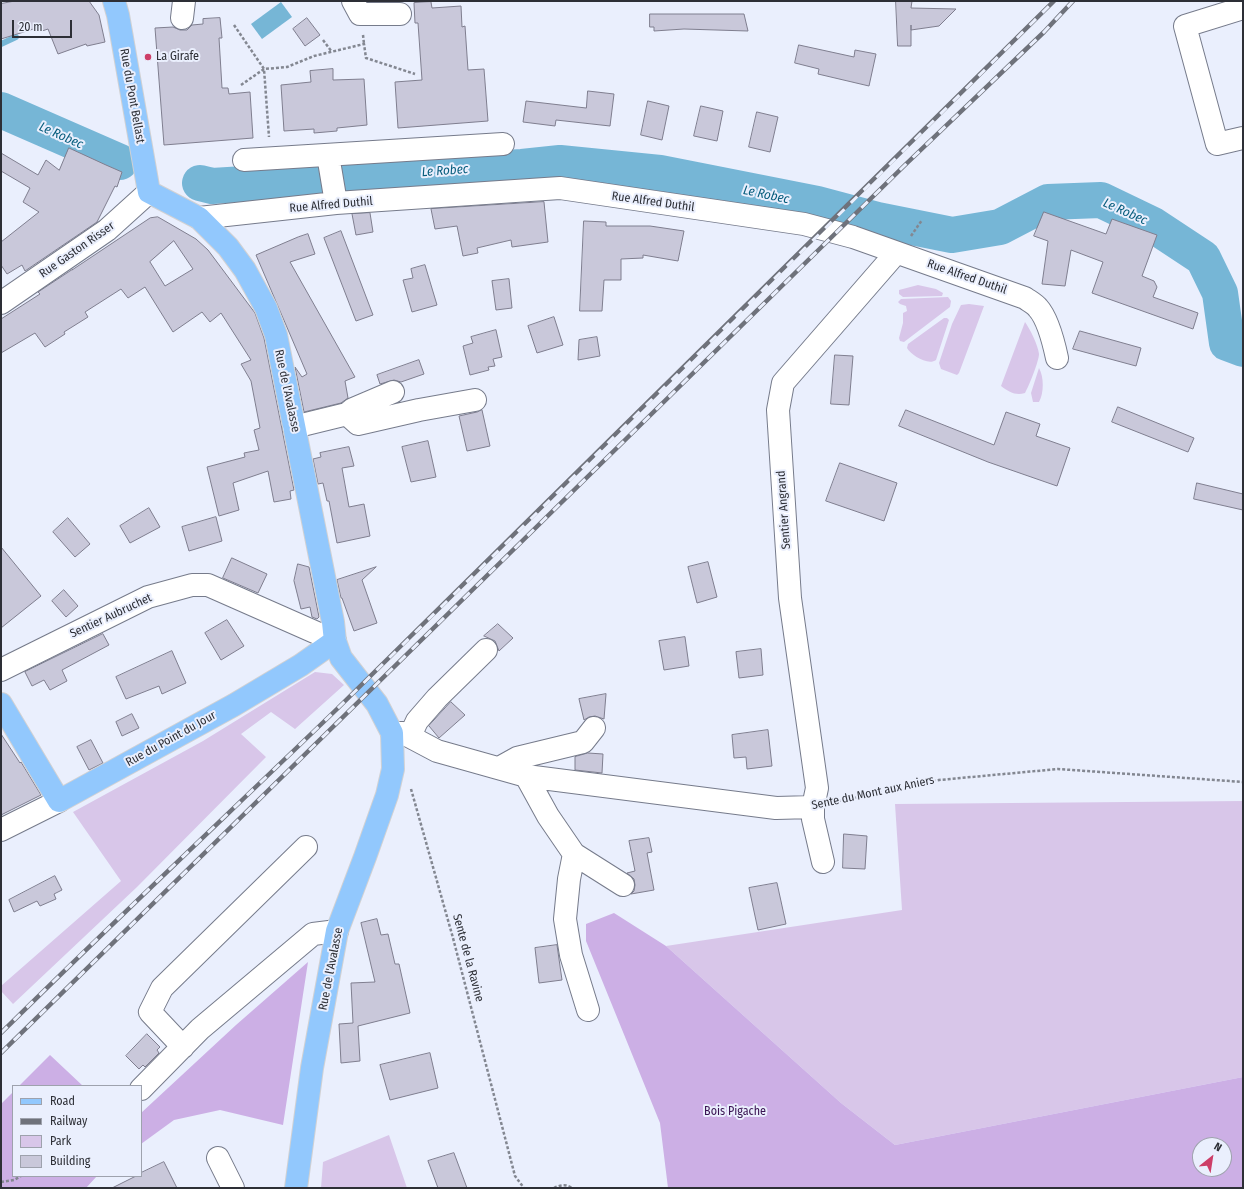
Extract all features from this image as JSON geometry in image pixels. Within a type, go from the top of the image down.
[{"type":"main road","name":"Rue du Pont Bellast","points":[[114,1],[118,15],[149,192]]},
{"type":"main road","name":"Rue de l'Avalasse","points":[[149,192],[199,218],[228,247],[245,270],[266,308],[276,335],[332,615],[335,641],[340,658],[401,735],[387,795],[337,931],[312,1068],[296,1188]]},
{"type":"main road","name":"Rue du Point du Jour","points":[[59,800],[248,697],[301,665],[335,641]]},
{"type":"main road","points":[[1,704],[59,800]]},
{"type":"street","points":[[353,1],[360,14],[400,14]]},
{"type":"street","points":[[1243,8],[1185,26],[1217,144],[1243,138]]},
{"type":"street","points":[[244,160],[270,158],[332,180],[503,144]]},
{"type":"street","name":"Rue Alfred Duthil","points":[[199,218],[332,180],[560,188],[804,224],[853,237],[903,245],[1026,298],[1038,308],[1042,315],[1048,327],[1057,358]]},
{"type":"street","name":"Rue Gaston Risser","points":[[1,303],[107,230],[149,192]]},
{"type":"street","name":"Sentier Angrand","points":[[823,862],[813,819],[813,807],[817,788],[790,598],[778,410],[783,383],[903,245]]},
{"type":"street","points":[[294,427],[347,414],[353,409],[393,392]]},
{"type":"street","points":[[347,414],[358,424],[419,410],[475,400]]},
{"type":"street","name":"Sentier Aubruchet","points":[[1,670],[148,597],[192,585],[208,585],[335,641]]},
{"type":"street","points":[[401,735],[417,721],[486,650]]},
{"type":"street","points":[[499,768],[517,758],[583,742],[594,728]]},
{"type":"street","name":"Sente du Mont aux Aniers","points":[[401,735],[437,751],[526,776],[776,808],[813,807]]},
{"type":"street","points":[[526,776],[548,816],[574,854],[623,885]]},
{"type":"street","name":"Rue du Point du Jour","points":[[1,830],[59,800]]},
{"type":"street","points":[[183,1047],[150,1012],[162,988],[306,847]]},
{"type":"street","points":[[574,854],[569,879],[565,919],[571,955],[588,1010]]},
{"type":"street","points":[[142,1088],[200,1029],[313,934],[337,931]]},
{"type":"street","points":[[218,1158],[233,1188]]},
{"type":"path","points":[[234,25],[264,69],[270,158]]},
{"type":"path","points":[[323,40],[332,52]]},
{"type":"path","points":[[241,86],[264,69],[287,67],[314,56],[364,44],[366,58],[415,74]]},
{"type":"path","points":[[903,245],[922,220]]},
{"type":"path","name":"Sente du Mont aux Aniers","points":[[813,807],[939,780],[1058,769],[1243,782]]},
{"type":"path","name":"Sente de la Ravine","points":[[410,788],[453,938],[515,1176],[524,1188]]},
{"type":"path","points":[[1,1182],[14,1180],[19,1177]]},
{"type":"path","points":[[554,1188],[561,1185],[571,1186],[572,1188]]},
{"type":"green space","points":[[918,285],[936,289],[943,293],[942,296],[903,297],[899,294],[899,290]]},
{"type":"green space","points":[[948,297],[951,301],[950,307],[904,342],[900,341],[899,338],[903,323],[903,313],[907,311],[906,306],[898,302],[901,299]]},
{"type":"green space","points":[[969,304],[984,306],[957,375],[941,369],[939,363],[952,324],[961,305]]},
{"type":"green space","points":[[944,318],[949,320],[936,360],[929,362],[924,361],[909,351],[907,348],[908,344]]},
{"type":"green space","points":[[1025,322],[1035,342],[1039,357],[1034,374],[1025,393],[1016,394],[1001,386]]},
{"type":"green space","points":[[1039,368],[1043,380],[1043,390],[1039,402],[1033,402],[1031,393]]},
{"type":"green space","points":[[315,672],[332,674],[344,685],[295,729],[271,712],[241,734],[266,757],[137,887],[13,1004],[1,991],[1,986],[121,881],[73,812],[203,741]]},
{"type":"green space","points":[[1243,801],[1243,1077],[895,1145],[841,1103],[666,946],[902,910],[895,804]]},
{"type":"green space","name":"Bois Pigache","points":[[614,913],[666,946],[841,1103],[895,1145],[1243,1077],[1243,1188],[668,1188],[660,1123],[586,941],[586,924]]},
{"type":"green space","points":[[308,962],[283,1125],[220,1110],[174,1120],[142,1143],[142,1112],[236,1025]]},
{"type":"green space","points":[[50,1055],[82,1085],[20,1085]]},
{"type":"green space","points":[[12,1093],[12,1177],[96,1177],[86,1188],[1,1188],[1,1104]]},
{"type":"green space","points":[[389,1135],[407,1188],[321,1188],[323,1162]]},
{"type":"water","points":[[281,2],[292,17],[262,39],[251,24]]},
{"type":"building","points":[[15,1],[89,1],[99,15],[105,42],[87,46],[86,44],[58,54],[48,29],[42,31],[40,27],[1,39],[1,4]]},
{"type":"building","points":[[896,1],[912,1],[911,8],[956,9],[939,26],[911,30],[911,46],[898,46]]},
{"type":"building","points":[[431,2],[432,8],[461,6],[462,27],[465,26],[468,70],[484,69],[488,121],[398,128],[395,82],[422,80],[418,23],[415,23],[414,3]]},
{"type":"building","points":[[650,14],[744,14],[748,31],[684,29],[654,31],[654,27],[650,27]]},
{"type":"building","points":[[220,18],[222,38],[219,38],[222,88],[228,88],[229,94],[250,92],[253,138],[164,145],[155,28],[173,27],[180,30],[187,30],[192,25],[203,24],[203,19]]},
{"type":"building","points":[[307,18],[320,35],[305,46],[293,29]]},
{"type":"building","points":[[799,45],[854,57],[855,50],[876,54],[869,86],[818,74],[819,69],[795,63]]},
{"type":"building","points":[[333,69],[333,80],[364,79],[367,125],[337,128],[337,131],[314,133],[314,129],[284,131],[281,85],[311,82],[310,71]]},
{"type":"building","points":[[588,91],[614,94],[610,126],[556,120],[555,126],[523,122],[526,101],[586,108]]},
{"type":"building","points":[[648,101],[669,106],[662,140],[641,135]]},
{"type":"building","points":[[701,106],[723,111],[717,141],[694,136]]},
{"type":"building","points":[[757,112],[778,117],[770,152],[749,147]]},
{"type":"building","points":[[69,148],[122,172],[117,187],[115,186],[97,222],[25,271],[22,265],[7,274],[1,265],[1,242],[39,212],[23,202],[30,188],[1,171],[1,153],[38,175],[46,160],[59,170]]},
{"type":"building","points":[[544,202],[548,242],[512,247],[511,240],[477,248],[478,253],[463,256],[457,226],[435,229],[431,209]]},
{"type":"building","points":[[1044,212],[1106,234],[1112,219],[1157,235],[1142,276],[1154,281],[1157,287],[1153,297],[1198,313],[1193,329],[1092,293],[1103,262],[1071,250],[1065,286],[1042,284],[1048,241],[1034,236]]},
{"type":"building","points":[[370,213],[373,232],[356,235],[352,214]]},
{"type":"building","points":[[158,217],[196,239],[208,250],[255,313],[264,338],[294,490],[290,491],[291,499],[274,502],[268,471],[233,483],[239,510],[219,516],[207,467],[245,457],[244,453],[259,450],[254,430],[260,428],[251,381],[241,364],[251,360],[221,313],[210,322],[202,312],[173,332],[145,287],[128,298],[121,289],[85,312],[88,317],[64,332],[65,334],[45,347],[35,333],[1,353],[1,319],[40,294],[38,292],[150,218]],"holes":[[[174,241],[193,269],[165,286],[150,262]]]},
{"type":"building","points":[[584,221],[606,222],[606,226],[650,226],[684,231],[678,261],[643,255],[643,258],[621,259],[621,280],[604,280],[602,311],[580,311]]},
{"type":"building","points":[[341,231],[373,315],[356,321],[324,238]]},
{"type":"building","points":[[308,234],[315,254],[290,262],[355,377],[345,381],[348,398],[341,403],[304,412],[295,367],[302,377],[307,374],[256,255]]},
{"type":"building","points":[[425,265],[437,305],[412,312],[403,280],[413,278],[411,269]]},
{"type":"building","points":[[509,279],[512,308],[496,310],[492,281]]},
{"type":"building","points":[[554,317],[563,345],[537,353],[528,326]]},
{"type":"building","points":[[496,330],[502,357],[493,359],[495,366],[488,367],[489,370],[470,375],[463,346],[473,343],[471,337]]},
{"type":"building","points":[[1080,331],[1141,348],[1136,366],[1073,349]]},
{"type":"building","points":[[597,337],[600,356],[578,360],[579,340]]},
{"type":"building","points":[[835,355],[853,356],[849,405],[831,404]]},
{"type":"building","points":[[419,360],[424,374],[401,382],[394,380],[380,384],[377,375]]},
{"type":"building","points":[[1118,407],[1194,438],[1188,452],[1112,422]]},
{"type":"building","points":[[482,410],[490,446],[467,451],[459,416]]},
{"type":"building","points":[[906,410],[994,445],[1006,412],[1040,424],[1036,436],[1070,448],[1057,486],[988,462],[899,426]]},
{"type":"building","points":[[428,441],[436,477],[411,482],[402,447]]},
{"type":"building","points":[[349,447],[354,466],[342,468],[349,507],[364,504],[370,536],[337,543],[329,501],[327,501],[323,483],[318,484],[313,459],[321,457],[320,453]]},
{"type":"building","points":[[840,463],[897,483],[884,521],[826,501]]},
{"type":"building","points":[[1197,483],[1243,494],[1243,510],[1194,499]]},
{"type":"building","points":[[149,508],[160,527],[130,543],[120,526]]},
{"type":"building","points":[[216,517],[222,541],[189,551],[182,527]]},
{"type":"building","points":[[68,518],[90,544],[75,557],[53,532]]},
{"type":"building","points":[[1,547],[41,596],[1,628]]},
{"type":"building","points":[[232,558],[267,574],[258,593],[223,578]]},
{"type":"building","points":[[708,562],[717,597],[697,603],[688,567]]},
{"type":"building","points":[[298,564],[309,567],[319,617],[317,619],[312,617],[310,607],[301,609],[294,581]]},
{"type":"building","points":[[376,567],[362,580],[377,623],[354,631],[341,598],[337,580]]},
{"type":"building","points":[[64,590],[78,606],[66,617],[52,601]]},
{"type":"building","points":[[227,620],[244,646],[221,660],[205,633]]},
{"type":"building","points":[[498,624],[513,638],[499,651],[495,641],[484,636]]},
{"type":"building","points":[[103,634],[109,645],[62,670],[67,681],[50,690],[44,680],[32,686],[25,672]]},
{"type":"building","points":[[685,637],[689,666],[664,670],[659,641]]},
{"type":"building","points":[[761,649],[763,675],[739,678],[736,652]]},
{"type":"building","points":[[172,651],[186,683],[162,694],[159,686],[126,699],[116,677]]},
{"type":"building","points":[[606,694],[604,719],[595,716],[584,720],[579,699]]},
{"type":"building","points":[[451,702],[465,715],[439,738],[429,726]]},
{"type":"building","points":[[132,714],[139,728],[122,736],[116,722]]},
{"type":"building","points":[[768,730],[772,766],[747,769],[746,757],[734,758],[732,735]]},
{"type":"building","points":[[1,734],[20,763],[21,762],[41,795],[1,815]]},
{"type":"building","points":[[91,740],[103,763],[89,770],[77,747]]},
{"type":"building","points":[[588,753],[603,754],[602,773],[575,770],[575,757]]},
{"type":"building","points":[[844,834],[867,836],[865,869],[843,868]]},
{"type":"building","points":[[649,838],[652,852],[647,853],[654,890],[631,894],[634,891],[634,879],[627,873],[635,871],[629,841]]},
{"type":"building","points":[[55,876],[62,890],[54,894],[56,899],[40,906],[37,901],[14,912],[9,900]]},
{"type":"building","points":[[777,883],[786,924],[758,930],[749,888]]},
{"type":"building","points":[[377,919],[381,935],[388,934],[395,964],[399,964],[410,1013],[358,1026],[360,1061],[341,1063],[339,1024],[353,1023],[351,983],[375,982],[361,923]]},
{"type":"building","points":[[557,945],[562,980],[539,983],[535,948]]},
{"type":"building","points":[[147,1034],[160,1047],[157,1050],[159,1053],[145,1067],[143,1065],[139,1069],[126,1056]]},
{"type":"building","points":[[430,1053],[438,1088],[390,1100],[380,1065]]},
{"type":"building","points":[[454,1153],[467,1188],[438,1188],[428,1161]]},
{"type":"building","points":[[164,1162],[177,1188],[112,1188],[134,1177],[142,1177],[142,1173]]},
{"type":"waterway","points":[[1,44],[16,37]]},
{"type":"waterway","name":"Le Robec","points":[[1,110],[120,162]]},
{"type":"waterway","name":"Le Robec","points":[[200,183],[212,186],[522,167],[560,163],[660,173],[817,204],[877,220],[952,235],[1000,227],[1048,202],[1101,200],[1153,225],[1203,258],[1220,293],[1227,343],[1243,349]]},
{"type":"railway","points":[[1,1033],[337,709],[1054,1]]},
{"type":"railway","points":[[1,1053],[905,165],[1044,32],[1073,1]]},
{"type":"place","name":"La Girafe","points":[[148,57]]}]
